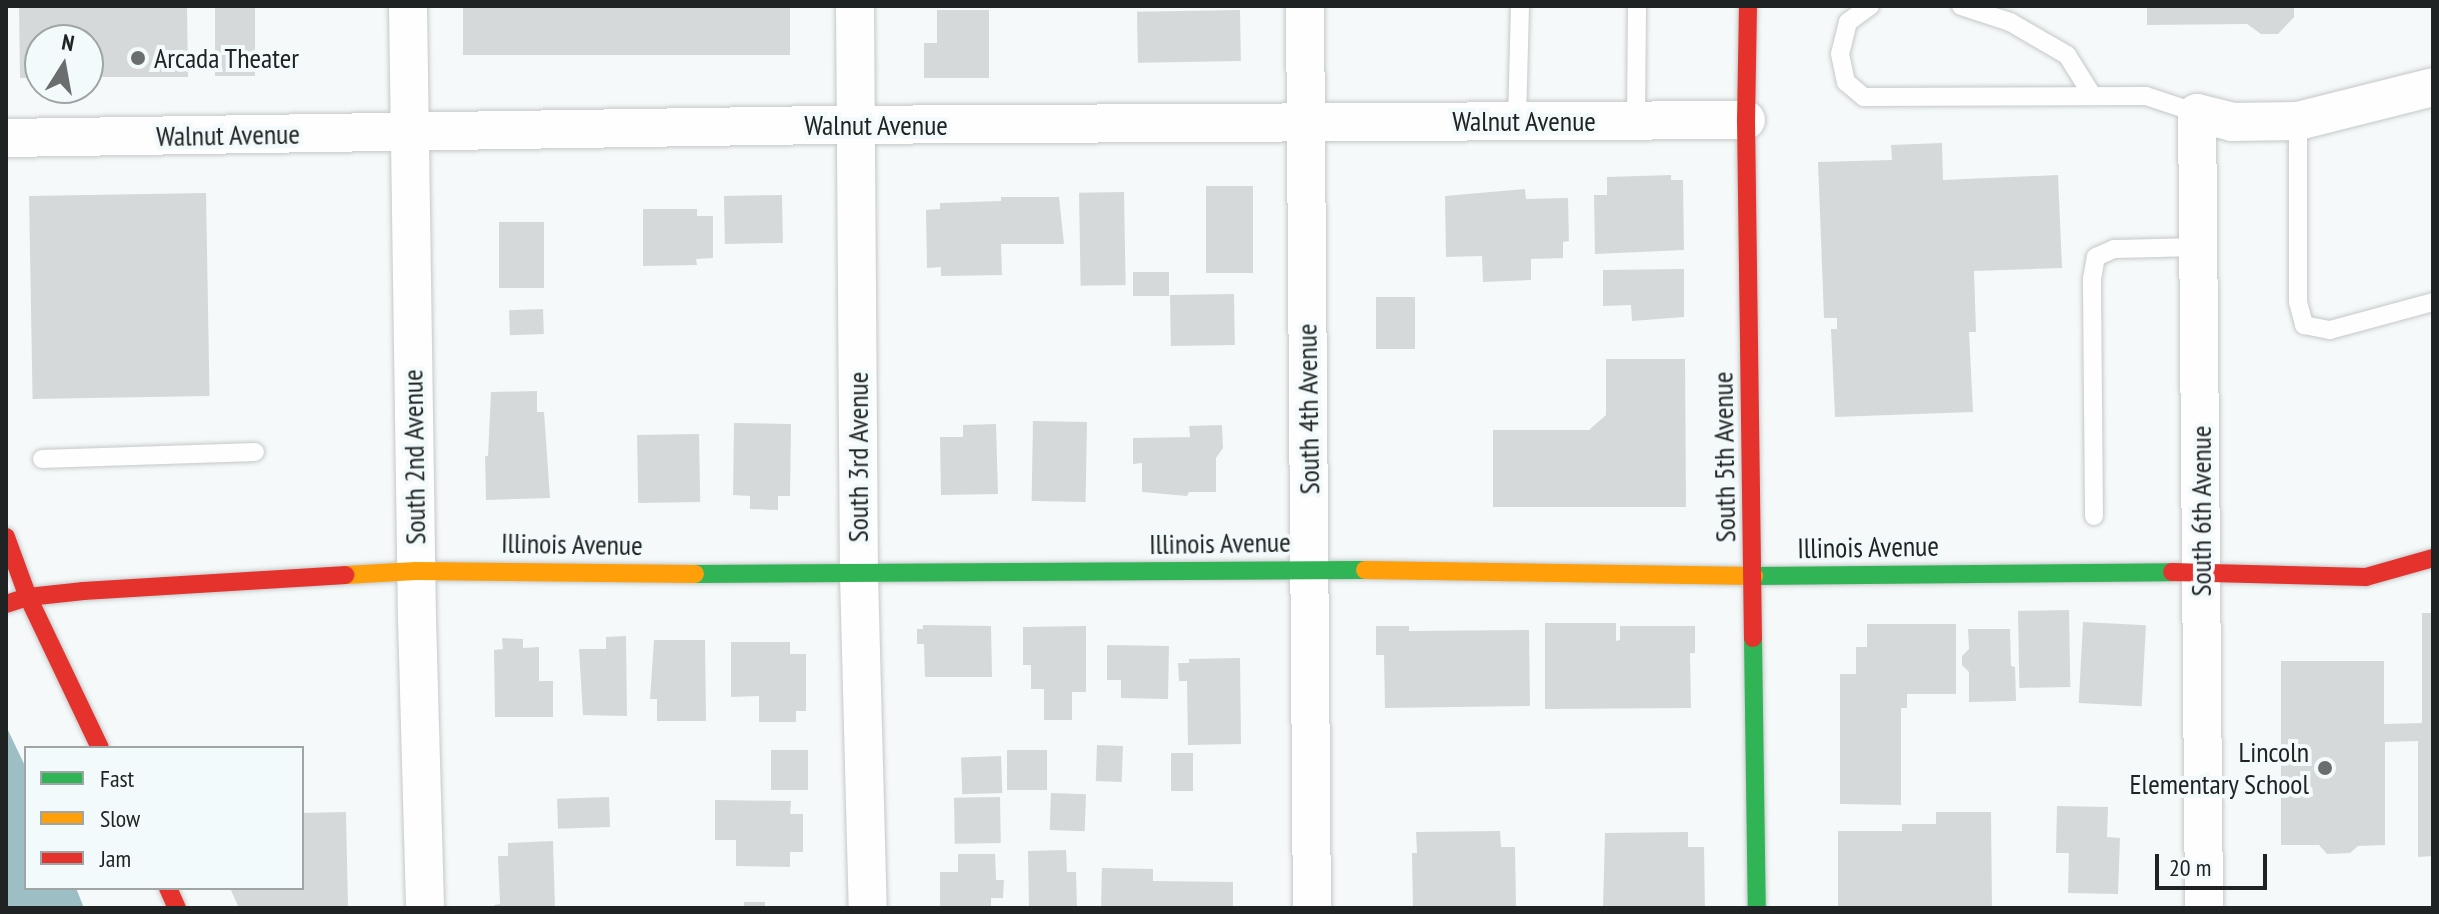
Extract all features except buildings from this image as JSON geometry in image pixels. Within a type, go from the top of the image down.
[{"type":"street","name":"South 2nd Avenue","points":[[408,6],[416,571],[425,908]]},
{"type":"street","name":"South 3rd Avenue","points":[[855,6],[859,575],[868,908]]},
{"type":"street","name":"South 4th Avenue","points":[[1305,6],[1312,908]]},
{"type":"street","name":"South 5th Avenue","points":[[1748,6],[1746,120],[1757,908]]},
{"type":"street","points":[[2197,113],[2232,122],[2298,121],[2433,87]]},
{"type":"street","name":"South 6th Avenue","points":[[2197,113],[2204,908]]},
{"type":"street","name":"Walnut Avenue","points":[[6,138],[856,125],[1746,120]]},
{"type":"street","points":[[6,537],[28,597],[99,746]]},
{"type":"street","name":"Illinois Avenue","points":[[6,604],[28,597],[416,571],[859,575],[1310,569],[1754,576],[2202,572],[2366,577],[2433,558]]},
{"type":"lane","points":[[1517,121],[1520,6]]},
{"type":"lane","points":[[1636,121],[1637,6]]},
{"type":"lane","points":[[1870,6],[1848,22],[1840,54],[1846,82],[1864,97],[2146,96],[2197,113]]},
{"type":"lane","points":[[1961,6],[2010,22],[2067,55],[2092,95]]},
{"type":"lane","points":[[2298,121],[2298,302],[2304,325],[2330,330],[2433,302]]},
{"type":"lane","points":[[2094,516],[2092,279],[2096,257],[2114,249],[2200,247]]},
{"type":"lane","points":[[42,459],[255,452]]},
{"type":"water","points":[[6,726],[24,764],[24,890],[77,890],[84,908],[6,908]]},
{"type":"traffic: fast","points":[[695,574],[1365,570]]},
{"type":"traffic: fast","points":[[1754,576],[2172,572]]},
{"type":"traffic: fast","points":[[1753,638],[1757,908]]},
{"type":"traffic: slow","points":[[1365,570],[1754,576]]},
{"type":"traffic: slow","points":[[346,575],[416,571],[695,574]]},
{"type":"traffic: jam","points":[[1748,6],[1746,120],[1753,638]]},
{"type":"traffic: jam","points":[[6,537],[28,597],[99,746]]},
{"type":"traffic: jam","points":[[2172,572],[2366,577],[2433,558]]},
{"type":"traffic: jam","points":[[6,604],[28,597],[84,591],[346,575]]},
{"type":"traffic: jam","points":[[169,890],[177,908]]},
{"type":"place","name":"Arcada Theater","points":[[138,58]]},
{"type":"place","name":"Lincoln Elementary School","points":[[2325,768]]}]
